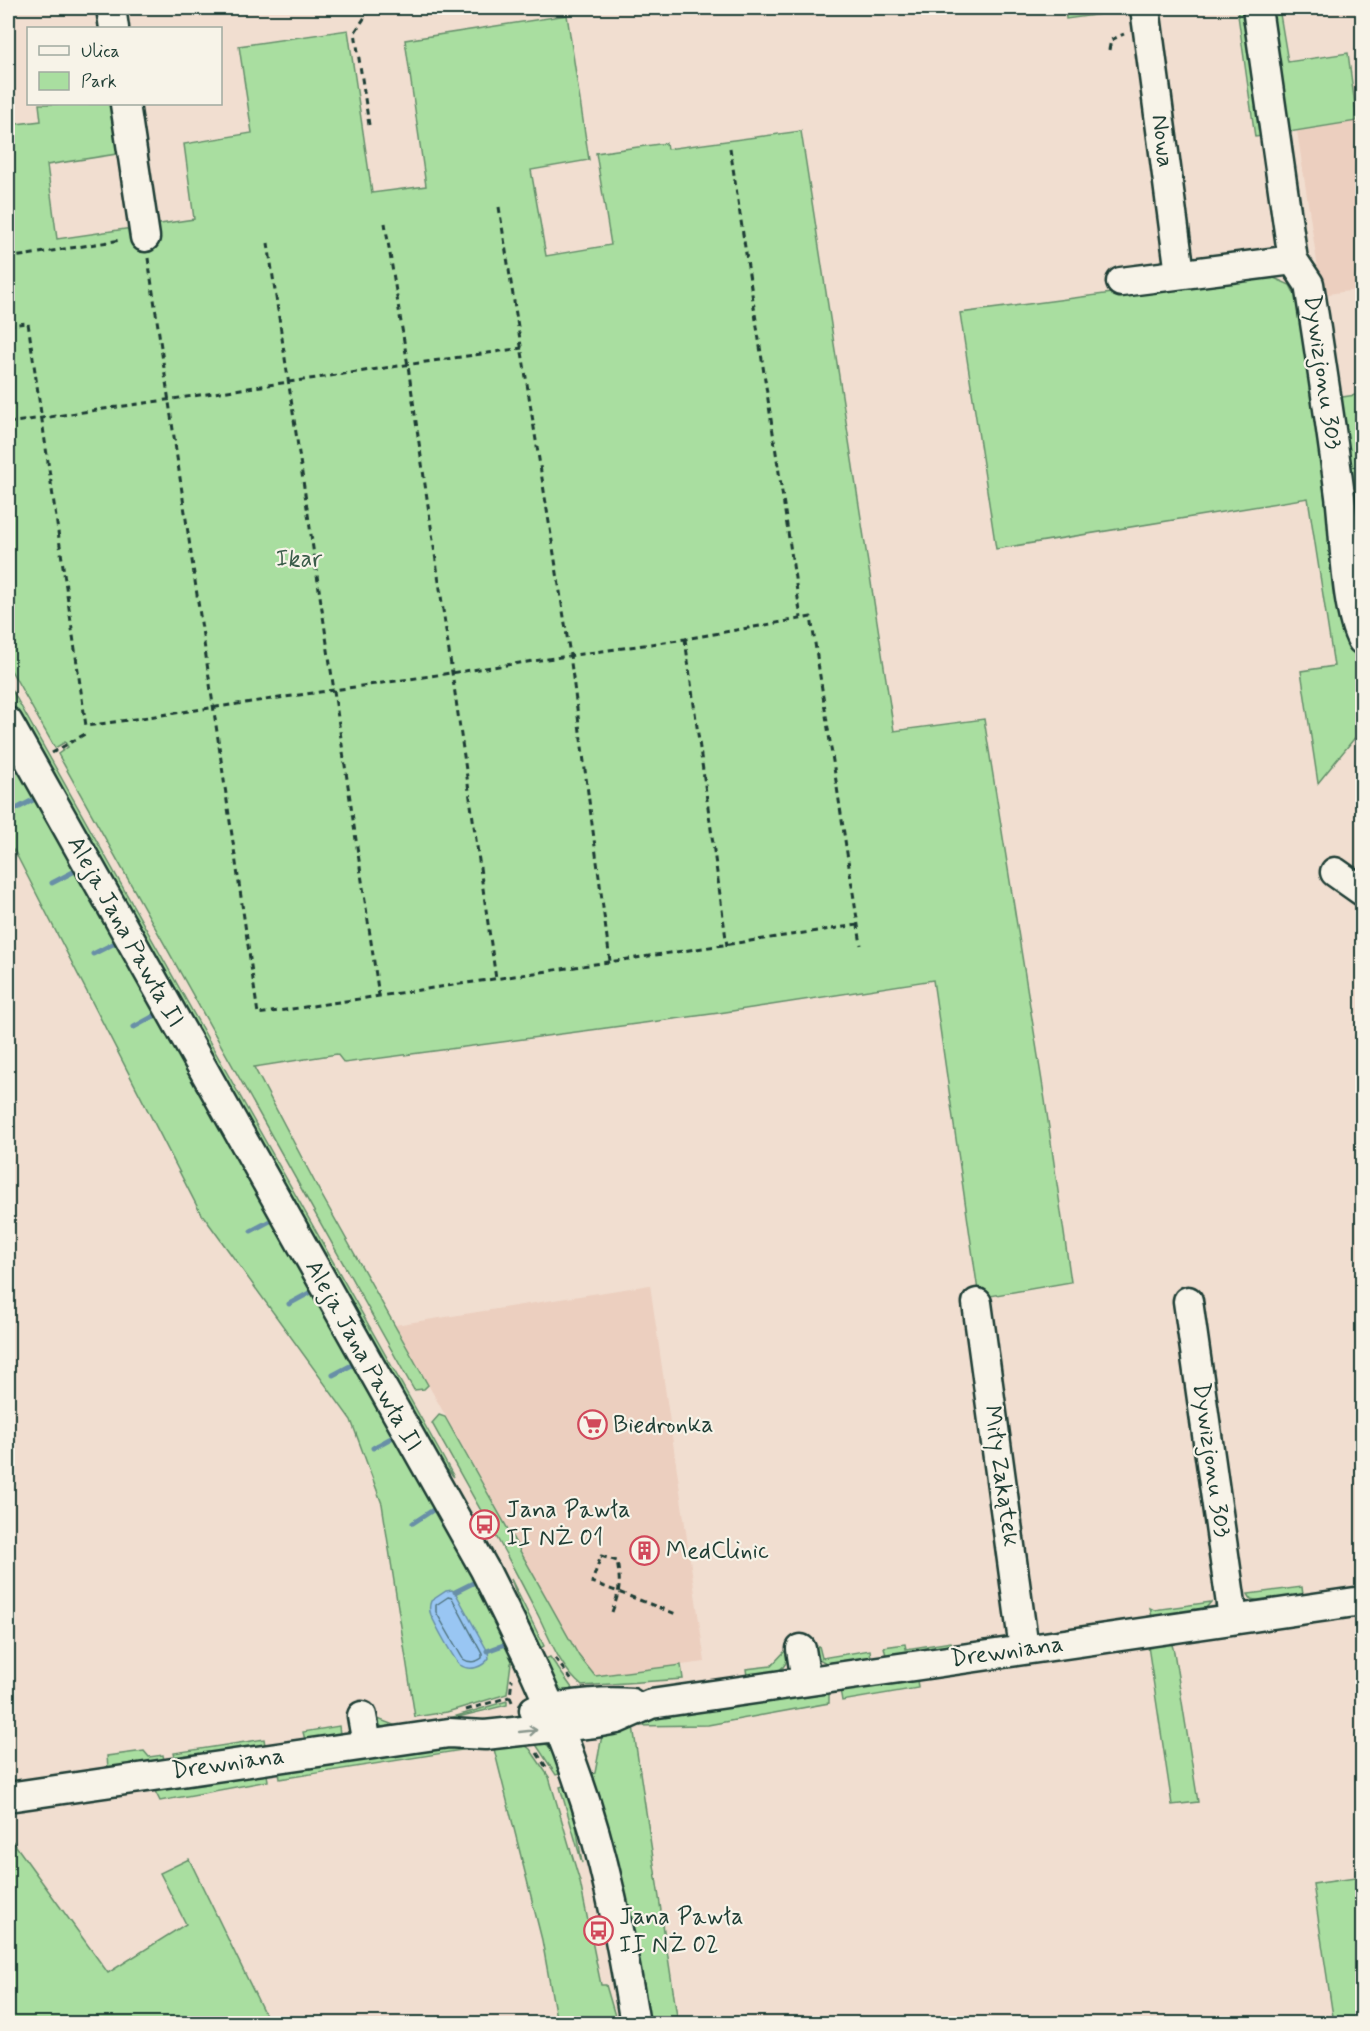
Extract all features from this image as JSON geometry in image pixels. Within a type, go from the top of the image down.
[{"type":"street","points":[[111,8],[114,27]]},
{"type":"street","name":"Nowa","points":[[1145,8],[1180,274]]},
{"type":"street","name":"Dywizjonu 303","points":[[1257,8],[1293,260],[1309,284],[1340,497],[1350,594],[1361,637]]},
{"type":"street","points":[[125,105],[145,237]]},
{"type":"street","points":[[1121,282],[1293,260]]},
{"type":"street","name":"Aleja Jana Pawła II","points":[[8,722],[484,1570],[530,1660],[580,1783],[603,1861],[635,2024]]},
{"type":"street","points":[[1335,872],[1362,891]]},
{"type":"street","name":"Dywizjonu 303","points":[[1188,1301],[1233,1618]]},
{"type":"street","name":"Miły Zakątek","points":[[977,1303],[1024,1649]]},
{"type":"street","name":"Drewniana","points":[[8,1797],[449,1733],[485,1719],[516,1712],[555,1717],[615,1701],[651,1704],[1362,1600]]},
{"type":"street","points":[[801,1649],[806,1681]]},
{"type":"street","points":[[362,1716],[367,1744]]},
{"type":"path","points":[[369,125],[355,32],[371,8]]},
{"type":"path","points":[[1109,50],[1111,40],[1126,33]]},
{"type":"path","points":[[730,148],[801,618]]},
{"type":"path","points":[[499,207],[570,655],[610,961]]},
{"type":"path","points":[[385,223],[408,366],[496,979]]},
{"type":"path","points":[[8,258],[145,237],[258,1014],[858,925]]},
{"type":"path","points":[[268,243],[379,996]]},
{"type":"path","points":[[8,326],[28,323],[87,726],[685,639],[811,617],[861,945]]},
{"type":"path","points":[[8,423],[522,348]]},
{"type":"path","points":[[685,639],[727,946]]},
{"type":"path","points":[[52,753],[85,734]]},
{"type":"path","points":[[612,1612],[619,1592],[621,1582],[617,1561],[601,1556],[592,1582],[619,1592],[676,1614]]},
{"type":"shaded area","points":[[1362,83],[1362,289],[1322,295],[1297,131],[1356,121],[1352,85]]},
{"type":"shaded area","points":[[650,1285],[705,1662],[595,1676],[579,1656],[395,1325]]},
{"type":"green space","points":[[1065,8],[1138,8],[1138,9],[1066,19]]},
{"type":"green space","points":[[1237,8],[1250,8],[1271,135],[1255,137]]},
{"type":"green space","points":[[1280,14],[1288,62],[1348,53],[1357,121],[1283,133],[1265,16]]},
{"type":"green space","name":"Ikar","points":[[567,15],[589,160],[531,170],[546,256],[611,245],[596,153],[666,143],[667,149],[801,131],[894,731],[984,719],[1045,1100],[1071,1282],[979,1298],[933,980],[719,1013],[344,1063],[337,1054],[254,1067],[321,1194],[428,1385],[424,1389],[414,1390],[58,754],[68,747],[65,742],[55,748],[8,665],[8,125],[41,121],[39,105],[116,105],[123,153],[47,165],[57,239],[194,219],[184,144],[252,133],[239,46],[348,30],[372,193],[426,186],[405,40]]},
{"type":"green space","points":[[1274,278],[1290,285],[1298,301],[1359,672],[1362,677],[1362,729],[1318,783],[1301,671],[1334,666],[1308,498],[996,549],[960,313],[1181,284]]},
{"type":"green space","points":[[1362,394],[1362,485],[1348,487],[1336,398]]},
{"type":"green space","points":[[8,683],[454,1477],[432,1453],[8,697]]},
{"type":"green space","points":[[8,746],[517,1660],[511,1663],[507,1694],[447,1712],[415,1717],[382,1504],[351,1420],[199,1210],[14,850],[8,861]]},
{"type":"green space","points":[[439,1415],[445,1417],[579,1656],[595,1676],[681,1665],[683,1679],[582,1686],[574,1679],[556,1653],[492,1529],[498,1525],[491,1513],[484,1516],[432,1423]]},
{"type":"green space","points":[[511,1579],[544,1646],[537,1650]]},
{"type":"green space","points":[[1302,1587],[1303,1595],[1260,1601],[1251,1599],[1248,1594]]},
{"type":"green space","points":[[1211,1602],[1205,1609],[1152,1617],[1150,1608],[1154,1610]]},
{"type":"green space","points":[[1171,1641],[1198,1802],[1172,1805],[1148,1646],[1085,1656],[1084,1650]]},
{"type":"green space","points":[[951,1642],[952,1646],[886,1656],[884,1647],[905,1644],[906,1649]]},
{"type":"green space","points":[[819,1646],[822,1658],[870,1650],[871,1658],[826,1663],[819,1659],[815,1647]]},
{"type":"green space","points":[[787,1649],[787,1658],[781,1669],[776,1672],[747,1676],[746,1669],[771,1666]]},
{"type":"green space","points":[[550,1657],[577,1695],[563,1692],[555,1684],[543,1660]]},
{"type":"green space","points":[[917,1679],[918,1688],[842,1701],[840,1689]]},
{"type":"green space","points":[[829,1691],[829,1703],[708,1725],[633,1726],[678,2023],[649,2023],[636,1947],[617,1862],[591,1775],[595,1773],[603,1730],[633,1721]]},
{"type":"green space","points":[[507,1701],[507,1705],[442,1721],[385,1729],[373,1720],[378,1719],[396,1726],[450,1718]]},
{"type":"green space","points":[[339,1726],[340,1734],[305,1740],[303,1732]]},
{"type":"green space","points":[[264,1739],[265,1745],[175,1758],[174,1753]]},
{"type":"green space","points":[[533,1740],[550,1747],[563,1773],[556,1775]]},
{"type":"green space","points":[[449,1744],[523,1744],[530,1749],[549,1777],[580,1882],[601,1985],[606,1985],[617,2023],[557,2023],[542,1940],[493,1745],[280,1779],[279,1771]]},
{"type":"green space","points":[[144,1751],[149,1757],[163,1755],[164,1760],[108,1768],[107,1756]]},
{"type":"green space","points":[[267,1774],[268,1781],[160,1801],[153,1787]]},
{"type":"green space","points":[[567,1785],[572,1799],[582,1863],[560,1787]]},
{"type":"green space","points":[[8,1835],[108,1973],[186,1924],[160,1873],[189,1859],[269,2023],[8,2023]]},
{"type":"green space","points":[[1362,1877],[1362,2023],[1334,2023],[1313,1884]]},
{"type":"water","points":[[452,1590],[488,1652],[489,1658],[476,1667],[464,1667],[457,1662],[430,1613],[431,1601],[446,1591]]},
{"type":"waterway","points":[[12,811],[35,799]]},
{"type":"waterway","points":[[52,883],[75,871]]},
{"type":"waterway","points":[[93,954],[115,943]]},
{"type":"waterway","points":[[134,1027],[156,1015]]},
{"type":"waterway","points":[[251,1231],[270,1221]]},
{"type":"waterway","points":[[289,1304],[311,1292]]},
{"type":"waterway","points":[[333,1375],[352,1365]]},
{"type":"waterway","points":[[373,1448],[393,1437]]},
{"type":"waterway","points":[[413,1523],[433,1510]]},
{"type":"waterway","points":[[455,1592],[473,1583]]},
{"type":"waterway","points":[[487,1651],[506,1644]]},
{"type":"place","name":"Biedronka","points":[[592,1425]]},
{"type":"place","name":"Jana Pawła II NŻ 01","points":[[485,1524]]},
{"type":"place","name":"MedClinic","points":[[645,1551]]},
{"type":"place","name":"Jana Pawła II NŻ 02","points":[[598,1931]]}]
